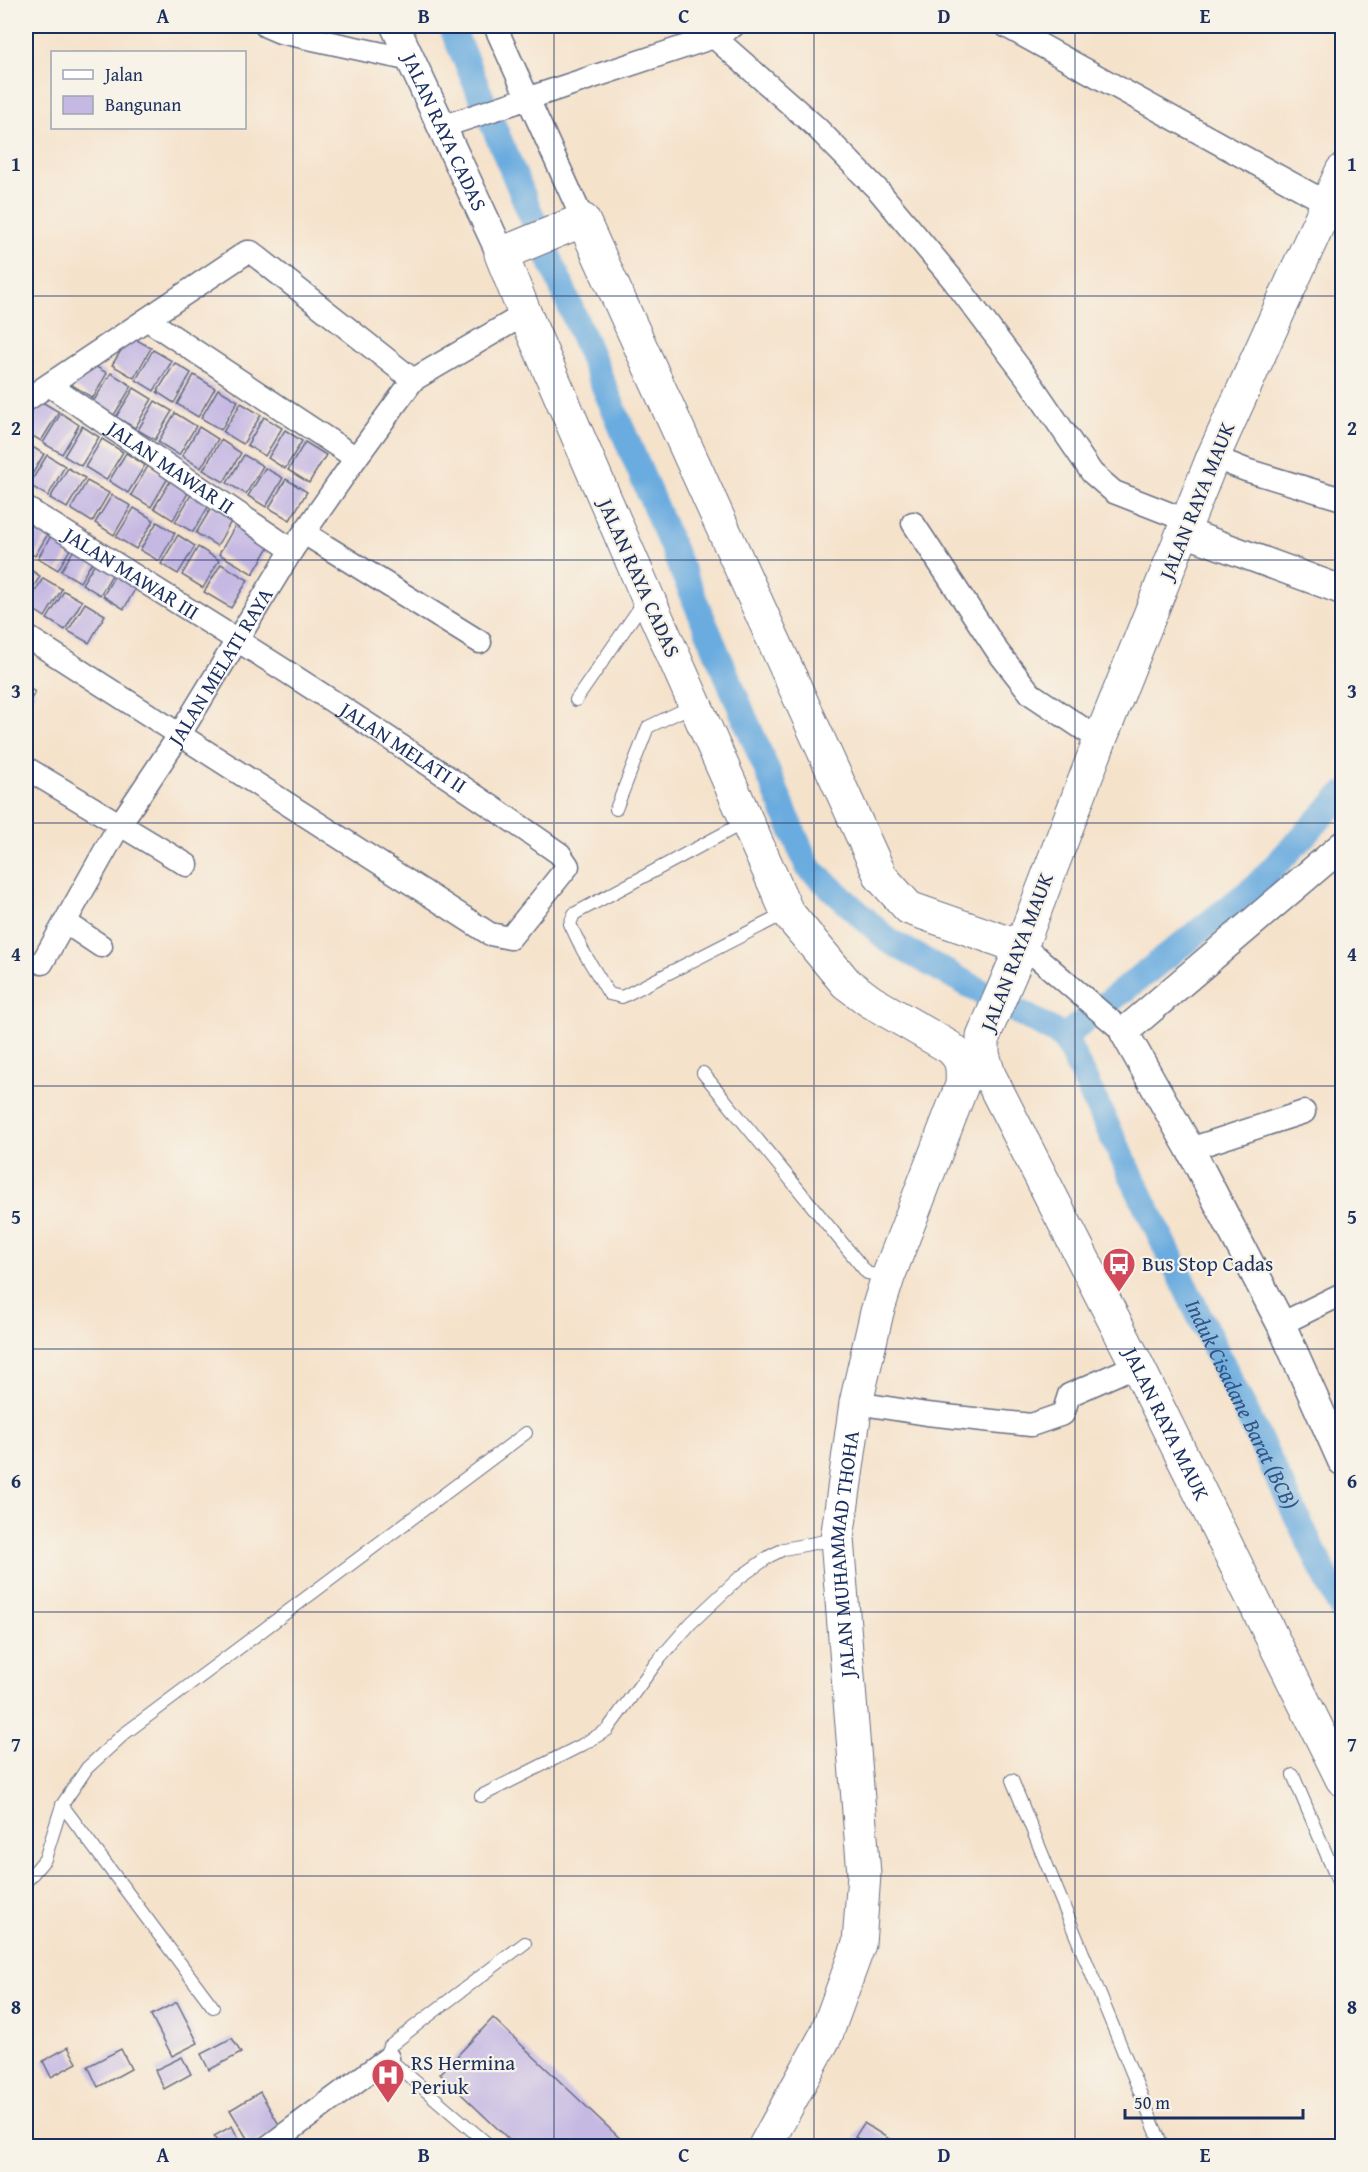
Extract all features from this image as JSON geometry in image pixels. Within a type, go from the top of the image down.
[{"type":"main road","name":"JALAN RAYA MAUK","points":[[1342,171],[1213,457],[1100,740],[1024,957],[983,1037],[983,1054],[989,1075],[1137,1365],[1342,1779]]},
{"type":"main road","points":[[510,251],[576,224],[881,877],[909,908],[1024,957]]},
{"type":"main road","name":"JALAN RAYA CADAS","points":[[510,251],[525,314],[787,912],[846,983],[870,1001],[949,1047],[956,1052],[964,1067]]},
{"type":"main road","name":"JALAN MUHAMMAD THOHA","points":[[765,2146],[826,2035],[859,1944],[864,1874],[837,1539],[856,1403],[888,1277],[962,1085],[964,1067]]},
{"type":"street","points":[[266,26],[280,32],[411,60]]},
{"type":"street","name":"JALAN RAYA CADAS","points":[[395,26],[441,127],[510,251]]},
{"type":"street","points":[[495,26],[522,100],[576,224]]},
{"type":"street","points":[[1006,26],[1327,203]]},
{"type":"street","points":[[441,127],[724,31],[879,191],[954,281],[1028,379],[1092,473],[1114,492],[1186,527],[1342,590]]},
{"type":"street","points":[[26,400],[247,252],[251,252],[413,380],[525,314]]},
{"type":"street","points":[[148,320],[356,458]]},
{"type":"street","name":"JALAN MELATI RAYA","points":[[42,963],[120,824],[180,734],[298,542],[413,380]]},
{"type":"street","name":"JALAN MAWAR II","points":[[49,385],[298,542],[480,642]]},
{"type":"street","points":[[1213,457],[1246,471],[1342,499]]},
{"type":"street","name":"JALAN MAWAR III","points":[[26,508],[238,639]]},
{"type":"street","points":[[914,523],[998,652],[1031,694],[1100,740]]},
{"type":"street","points":[[26,636],[180,734]]},
{"type":"street","name":"JALAN MELATI II","points":[[180,734],[490,934],[510,938],[568,866],[560,854],[463,786],[238,639]]},
{"type":"street","points":[[26,768],[187,865]]},
{"type":"street","points":[[1115,1025],[1342,846]]},
{"type":"street","points":[[65,922],[101,946]]},
{"type":"street","points":[[1024,957],[1115,1025],[1190,1149],[1281,1324],[1342,1461]]},
{"type":"street","points":[[1190,1149],[1304,1112]]},
{"type":"street","points":[[1281,1324],[1342,1294]]},
{"type":"street","points":[[856,1403],[927,1414],[1031,1425],[1063,1414],[1069,1395],[1137,1365]]},
{"type":"street","points":[[269,2146],[388,2058]]},
{"type":"lane","points":[[576,700],[647,596]]},
{"type":"lane","points":[[616,809],[648,727],[695,705]]},
{"type":"lane","points":[[746,822],[574,914],[570,924],[609,994],[622,997],[787,912]]},
{"type":"lane","points":[[703,1073],[867,1273],[888,1277]]},
{"type":"lane","points":[[26,1882],[45,1859],[63,1805],[87,1768],[124,1734],[526,1433]]},
{"type":"lane","points":[[481,1796],[607,1730],[656,1663],[684,1631],[739,1578],[784,1549],[837,1539]]},
{"type":"lane","points":[[1293,1775],[1342,1891]]},
{"type":"lane","points":[[1012,1780],[1162,2146]]},
{"type":"lane","points":[[63,1805],[213,2007]]},
{"type":"lane","points":[[490,2146],[388,2058],[386,2053],[389,2047],[525,1943]]},
{"type":"building","points":[[130,336],[151,348],[134,378],[112,365]]},
{"type":"building","points":[[153,350],[172,361],[154,391],[136,380]]},
{"type":"building","points":[[86,361],[107,373],[93,398],[72,385]]},
{"type":"building","points":[[175,363],[191,373],[174,403],[157,392]]},
{"type":"building","points":[[111,373],[132,386],[114,415],[93,402]]},
{"type":"building","points":[[194,375],[215,388],[198,417],[177,404]]},
{"type":"building","points":[[134,388],[152,399],[135,428],[116,417]]},
{"type":"building","points":[[218,389],[238,401],[221,430],[201,418]]},
{"type":"building","points":[[37,399],[59,412],[41,441],[26,432],[26,419]]},
{"type":"building","points":[[155,401],[172,411],[155,440],[138,430]]},
{"type":"building","points":[[241,403],[261,415],[243,444],[223,432]]},
{"type":"building","points":[[61,413],[79,425],[62,454],[43,443]]},
{"type":"building","points":[[175,413],[196,426],[179,455],[158,442]]},
{"type":"building","points":[[264,417],[282,428],[265,456],[247,445]]},
{"type":"building","points":[[82,426],[99,437],[81,466],[64,456]]},
{"type":"building","points":[[199,427],[218,439],[201,468],[182,456]]},
{"type":"building","points":[[285,430],[302,441],[285,469],[268,458]]},
{"type":"building","points":[[102,439],[123,452],[106,480],[85,467]]},
{"type":"building","points":[[221,440],[241,453],[224,482],[203,470]]},
{"type":"building","points":[[305,442],[326,455],[309,483],[288,470]]},
{"type":"building","points":[[26,443],[44,454],[26,485]]},
{"type":"building","points":[[126,453],[145,465],[128,493],[109,481]]},
{"type":"building","points":[[47,455],[65,466],[48,496],[29,485]]},
{"type":"building","points":[[244,455],[263,466],[246,494],[227,483]]},
{"type":"building","points":[[148,466],[168,478],[151,507],[131,495]]},
{"type":"building","points":[[68,468],[85,478],[67,508],[50,498]]},
{"type":"building","points":[[265,468],[283,478],[266,507],[248,496]]},
{"type":"building","points":[[286,479],[307,492],[290,520],[269,508]]},
{"type":"building","points":[[171,480],[189,491],[173,520],[154,508]]},
{"type":"building","points":[[87,481],[109,493],[92,522],[71,509]]},
{"type":"building","points":[[192,493],[210,504],[193,532],[175,522]]},
{"type":"building","points":[[112,495],[131,506],[114,535],[95,523]]},
{"type":"building","points":[[213,505],[233,518],[217,546],[196,533]]},
{"type":"building","points":[[134,508],[154,520],[136,549],[116,537]]},
{"type":"building","points":[[33,515],[52,527],[35,556],[26,550],[26,528]]},
{"type":"building","points":[[238,521],[272,542],[253,574],[219,554]]},
{"type":"building","points":[[157,522],[175,533],[159,561],[140,550]]},
{"type":"building","points":[[55,529],[75,541],[58,570],[38,558]]},
{"type":"building","points":[[178,535],[195,546],[178,574],[161,564]]},
{"type":"building","points":[[78,543],[97,554],[80,582],[61,571]]},
{"type":"building","points":[[198,547],[219,560],[203,588],[182,575]]},
{"type":"building","points":[[99,556],[117,567],[100,595],[82,584]]},
{"type":"building","points":[[221,564],[248,580],[231,608],[204,592]]},
{"type":"building","points":[[26,567],[40,576],[26,600]]},
{"type":"building","points":[[119,568],[140,580],[124,609],[103,596]]},
{"type":"building","points":[[43,578],[62,589],[45,617],[27,605]]},
{"type":"building","points":[[64,591],[82,601],[65,630],[47,619]]},
{"type":"building","points":[[85,603],[105,615],[89,643],[68,631]]},
{"type":"building","points":[[26,686],[35,692],[26,708]]},
{"type":"building","points":[[177,2002],[198,2043],[172,2056],[151,2015]]},
{"type":"building","points":[[493,2018],[628,2146],[516,2146],[440,2074]]},
{"type":"building","points":[[232,2038],[241,2053],[209,2070],[201,2054]]},
{"type":"building","points":[[68,2047],[77,2063],[51,2077],[43,2061]]},
{"type":"building","points":[[121,2049],[131,2069],[98,2087],[88,2066]]},
{"type":"building","points":[[182,2057],[191,2074],[164,2089],[155,2070]]},
{"type":"building","points":[[260,2092],[281,2128],[251,2145],[230,2110]]},
{"type":"building","points":[[864,2123],[900,2146],[870,2146],[855,2137]]},
{"type":"building","points":[[232,2126],[242,2146],[219,2146],[214,2136]]},
{"type":"building","points":[[855,2139],[867,2146],[850,2146]]},
{"type":"waterway","points":[[451,26],[808,867],[889,941],[1064,1037]]},
{"type":"waterway","points":[[1064,1037],[1256,886],[1342,795]]},
{"type":"waterway","name":"Induk Cisadane Barat (BCB)","points":[[1064,1037],[1342,1610]]},
{"type":"place","name":"Bus Stop Cadas","points":[[1119,1293]]},
{"type":"place","name":"RS Hermina Periuk","points":[[388,2104]]}]
